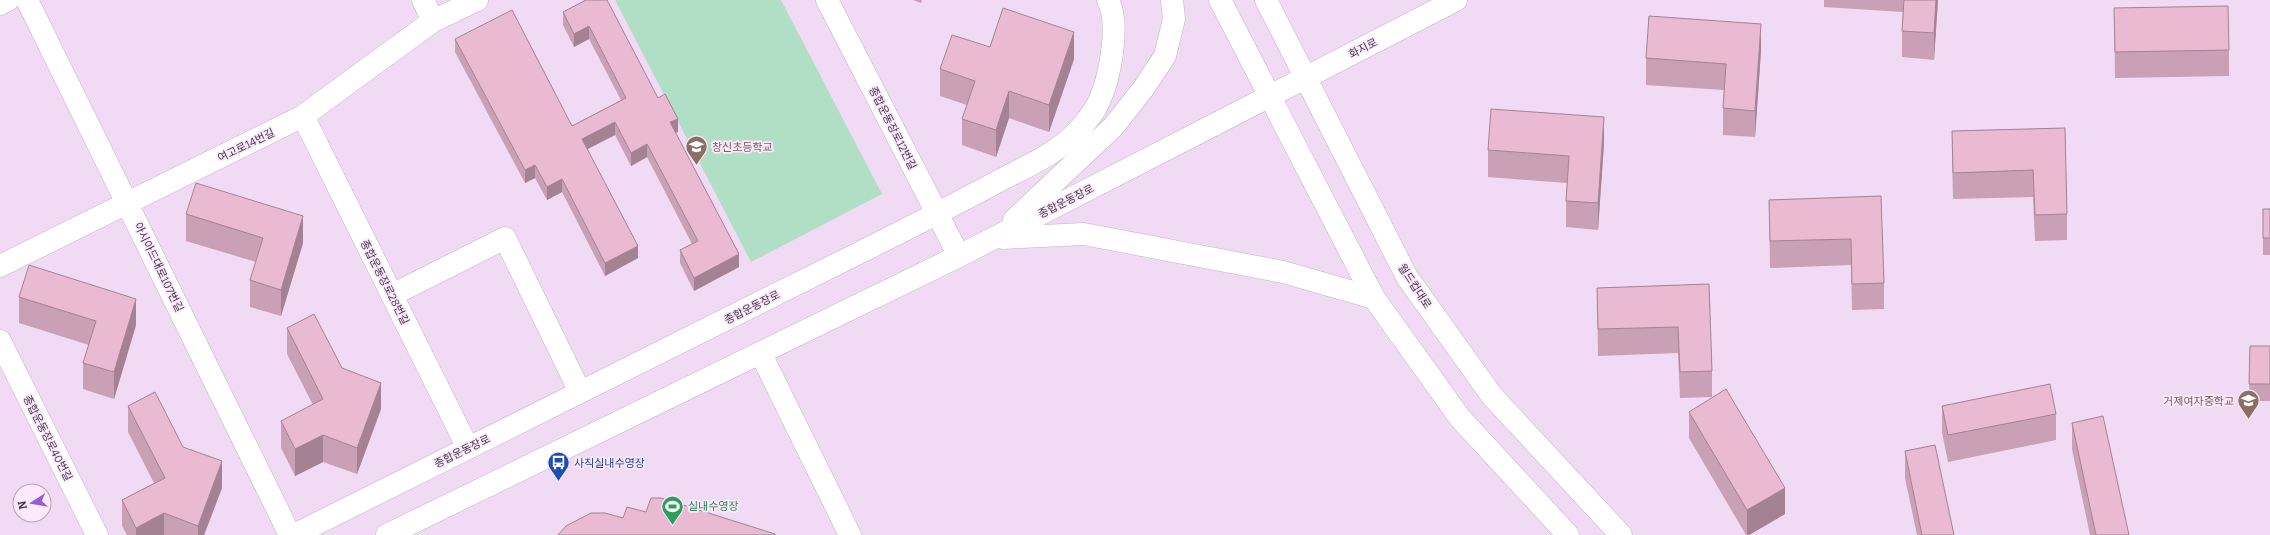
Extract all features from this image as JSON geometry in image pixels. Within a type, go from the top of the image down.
[{"type":"street","points":[[0,4],[8,0]]},
{"type":"street","name":"아시아드대로107번길","points":[[27,0],[290,535]]},
{"type":"street","points":[[423,0],[433,21]]},
{"type":"street","name":"여고로14번길","points":[[0,266],[303,116],[433,21],[477,0]]},
{"type":"street","name":"종합운동장로12번길","points":[[827,0],[960,256]]},
{"type":"street","name":"종합운동장로","points":[[294,535],[938,214],[1057,150],[1079,130],[1095,109],[1110,62],[1114,24],[1112,7],[1108,0]]},
{"type":"street","points":[[995,238],[1112,127],[1143,89],[1164,56],[1174,19],[1172,0]]},
{"type":"street","points":[[1220,0],[1374,298],[1460,418],[1568,535]]},
{"type":"street","name":"월드컵대로","points":[[1266,0],[1407,277],[1492,396],[1621,535]]},
{"type":"street","name":"화지로","points":[[1270,96],[1456,0]]},
{"type":"street","name":"종합운동장로","points":[[387,535],[960,256],[1270,96]]},
{"type":"street","name":"종합운동장로28번길","points":[[303,116],[468,448]]},
{"type":"street","points":[[995,238],[1084,234],[1283,272],[1374,298]]},
{"type":"street","points":[[392,295],[504,238],[580,392]]},
{"type":"street","name":"종합운동장로40번길","points":[[0,341],[97,535]]},
{"type":"street","points":[[761,354],[850,535]]},
{"type":"green space","points":[[615,0],[781,0],[882,194],[751,262]]},
{"type":"building","points":[[586,0],[607,0],[658,98],[665,94],[678,119],[670,122],[739,254],[694,278],[680,250],[698,241],[647,144],[631,153],[615,122],[582,139],[638,246],[605,263],[562,179],[547,187],[535,165],[525,170],[455,39],[512,10],[572,126],[626,98],[589,26],[574,34],[563,12]]},
{"type":"building","points":[[1904,0],[1936,0],[1934,33],[1902,31]]},
{"type":"building","points":[[2228,6],[2229,50],[2115,52],[2114,8]]},
{"type":"building","points":[[1003,8],[1074,32],[1049,105],[1009,91],[996,130],[962,119],[975,81],[940,69],[952,35],[990,47]]},
{"type":"building","points":[[1649,16],[1761,24],[1755,111],[1723,108],[1726,64],[1646,58]]},
{"type":"building","points":[[1491,109],[1604,117],[1598,203],[1566,201],[1569,156],[1488,150]]},
{"type":"building","points":[[2065,128],[2067,214],[2035,215],[2033,170],[1953,173],[1952,131]]},
{"type":"building","points":[[196,183],[303,216],[281,290],[250,280],[263,238],[186,214]]},
{"type":"building","points":[[1881,196],[1884,283],[1852,284],[1851,239],[1770,241],[1769,200]]},
{"type":"building","points":[[2263,209],[2270,209],[2270,238],[2263,238]]},
{"type":"building","points":[[29,265],[136,299],[114,372],[83,363],[96,321],[19,297]]},
{"type":"building","points":[[1709,284],[1712,371],[1680,372],[1678,327],[1598,329],[1597,288]]},
{"type":"building","points":[[314,314],[342,368],[381,383],[357,448],[323,435],[295,449],[281,421],[323,399],[287,328]]},
{"type":"building","points":[[2250,346],[2270,346],[2270,384],[2249,384]]},
{"type":"building","points":[[2050,384],[2056,414],[1948,435],[1942,406]]},
{"type":"building","points":[[1726,389],[1785,488],[1747,510],[1689,412]]},
{"type":"building","points":[[155,392],[183,447],[222,461],[198,526],[164,513],[136,528],[122,500],[165,478],[128,406]]},
{"type":"building","points":[[2103,416],[2129,535],[2096,535],[2072,423]]},
{"type":"building","points":[[1935,445],[1954,535],[1922,535],[1905,451]]},
{"type":"building","points":[[651,498],[661,498],[775,535],[558,535],[566,526],[591,513],[605,513],[623,518],[627,507],[646,512]]},
{"type":"place","name":"창신초등학교","points":[[696,166]]},
{"type":"place","name":"거제여자중학교","points":[[2249,420]]},
{"type":"place","name":"사직실내수영장","points":[[559,482]]},
{"type":"place","name":"실내수영장","points":[[673,526]]}]
